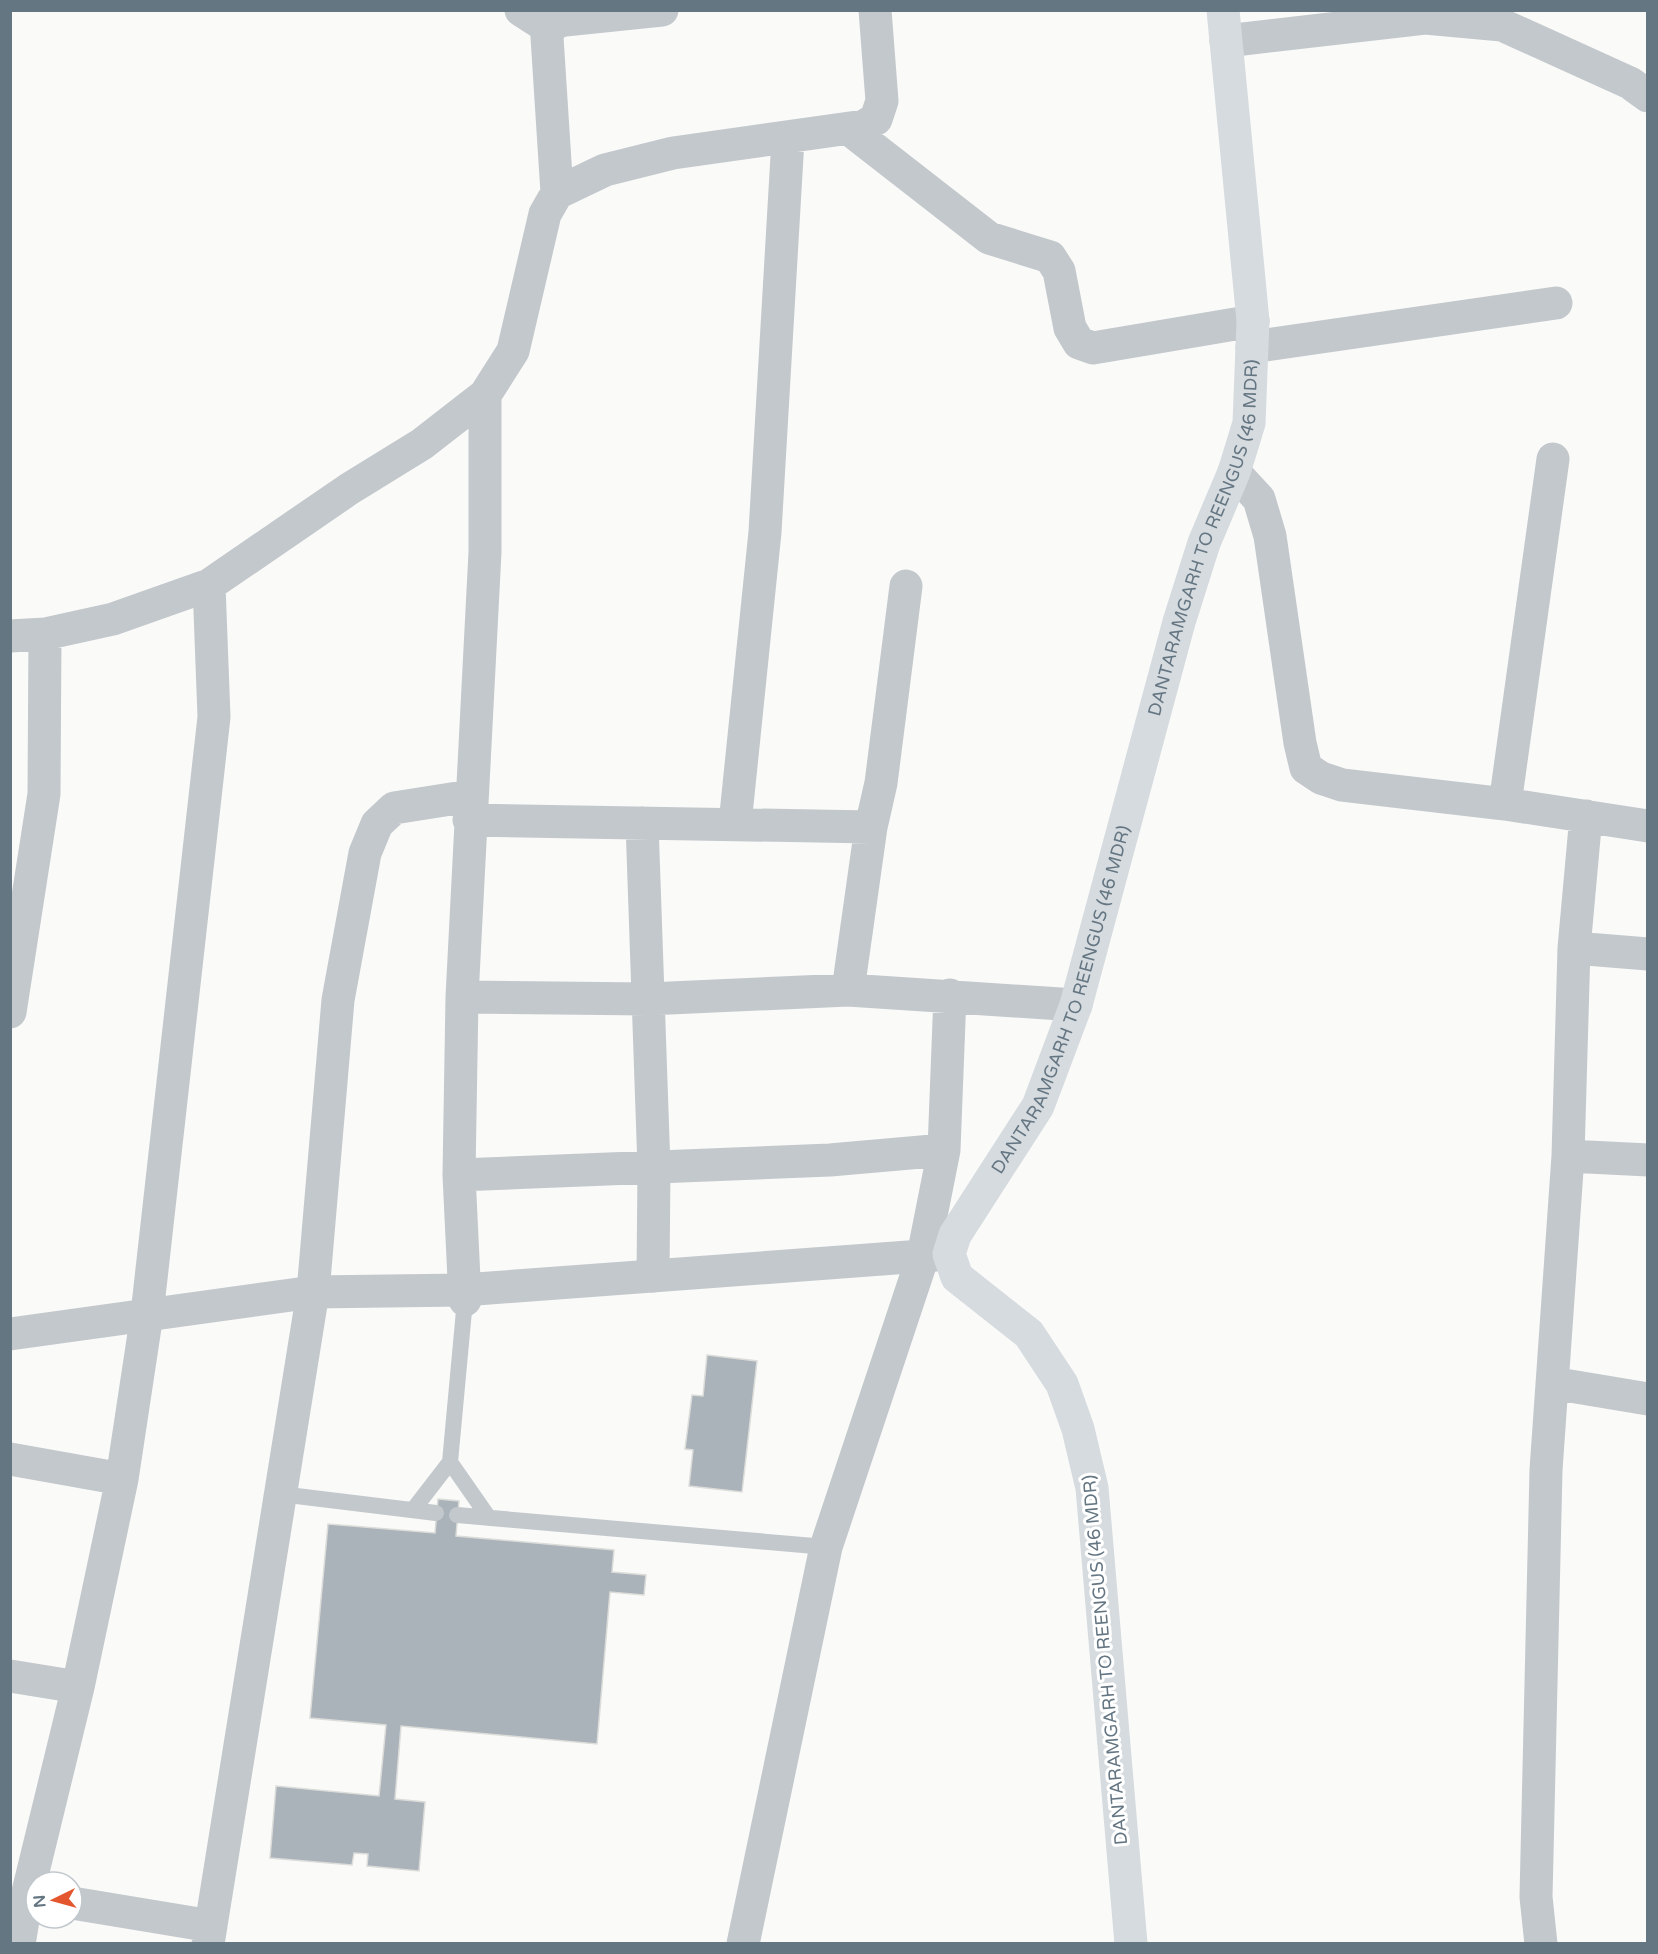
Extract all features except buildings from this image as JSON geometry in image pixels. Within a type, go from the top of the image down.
[{"type":"main road","name":"DANTARAMGARH TO REENGUS (46 MDR)","points":[[1131,1944],[1092,1488],[1078,1429],[1062,1384],[1046,1356],[1029,1334],[957,1277],[936,1255],[955,1235],[1038,1106],[1076,1005],[1179,621],[1204,543],[1234,472],[1249,423],[1252,334],[1225,26]]},
{"type":"street","points":[[521,10],[549,28]]},
{"type":"street","points":[[557,193],[547,37],[549,28],[556,22],[565,20],[662,10]]},
{"type":"street","points":[[10,636],[45,634],[113,619],[209,585],[349,489],[422,444],[485,395],[513,351],[544,214],[557,193],[605,170],[673,153],[849,129],[864,126],[876,119],[882,101],[875,10]]},
{"type":"street","points":[[1225,26],[1425,18],[1514,18],[1630,82],[1647,96]]},
{"type":"street","points":[[849,129],[989,238],[1050,257],[1059,271],[1070,328],[1079,343],[1093,348],[1556,303]]},
{"type":"street","points":[[735,824],[765,532],[788,138]]},
{"type":"street","points":[[464,1295],[459,1175],[462,997],[485,552],[485,395]]},
{"type":"street","points":[[1505,804],[1553,459]]},
{"type":"street","points":[[1234,472],[1259,499],[1270,536],[1300,743],[1306,768],[1321,778],[1342,785],[1505,804],[1647,826]]},
{"type":"street","points":[[32,1870],[78,1687],[122,1479],[147,1314],[214,717],[209,585]]},
{"type":"street","points":[[848,990],[871,827],[881,783],[906,586]]},
{"type":"street","points":[[10,1012],[44,794],[45,634]]},
{"type":"street","points":[[84,1907],[210,1935],[313,1292],[338,1000],[364,853],[376,824],[394,808],[470,808],[642,823],[871,827]]},
{"type":"street","points":[[1540,1944],[1537,1874],[1546,1470],[1568,1156],[1574,948],[1586,816]]},
{"type":"street","points":[[642,823],[654,1167],[652,1276]]},
{"type":"street","points":[[1574,948],[1647,954]]},
{"type":"street","points":[[462,997],[648,999],[848,990],[1076,1005]]},
{"type":"street","points":[[743,1944],[826,1547],[936,1255],[944,1150],[950,995]]},
{"type":"street","points":[[459,1175],[830,1160],[944,1150]]},
{"type":"street","points":[[1568,1156],[1647,1160]]},
{"type":"street","points":[[10,1334],[313,1292],[464,1295],[652,1276],[936,1255]]},
{"type":"street","points":[[1552,1383],[1647,1399]]},
{"type":"street","points":[[10,1460],[122,1479]]},
{"type":"street","points":[[10,1676],[78,1687]]},
{"type":"street","points":[[19,1944],[24,1904]]},
{"type":"lane","points":[[413,1510],[450,1462],[464,1295]]},
{"type":"lane","points":[[450,1462],[489,1518]]},
{"type":"lane","points":[[280,1494],[436,1513]]},
{"type":"lane","points":[[458,1515],[826,1547]]}]
